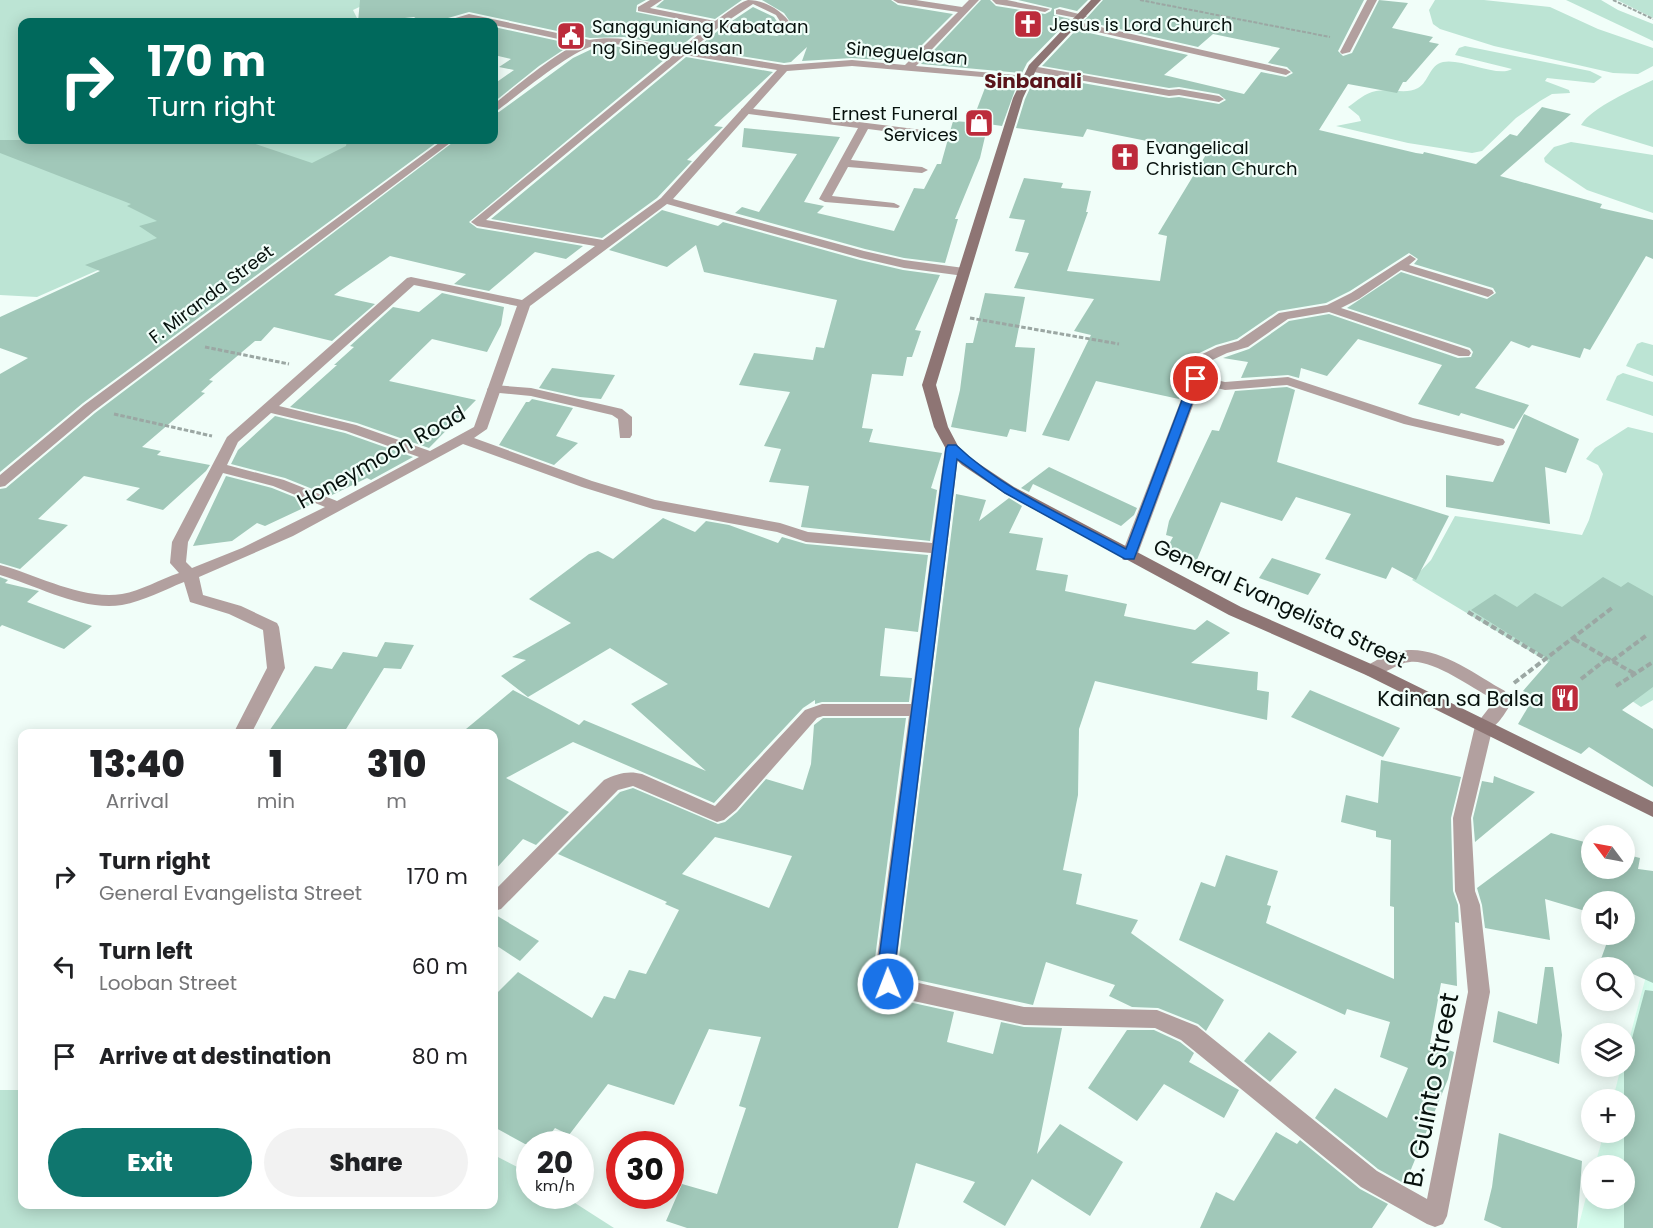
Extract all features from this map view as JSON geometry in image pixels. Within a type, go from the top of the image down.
[{"type":"main road","name":"General Evangelista Street","points":[[1096,0],[1030,74],[1018,98],[929,385],[940,427],[952,448],[966,462],[1009,490],[1129,556],[1235,610],[1372,671],[1653,810]]},
{"type":"street","points":[[604,244],[477,222],[717,24],[753,0],[779,13],[786,24],[777,31],[717,24],[641,9],[657,0]]},
{"type":"street","points":[[898,0],[965,10]]},
{"type":"street","points":[[908,68],[974,0]]},
{"type":"street","points":[[1345,52],[1372,0]]},
{"type":"street","points":[[996,1],[1045,9]]},
{"type":"street","points":[[1059,12],[1078,20],[1286,72]]},
{"type":"street","points":[[498,23],[590,43],[618,42],[687,51]]},
{"type":"street","points":[[498,105],[567,55],[590,43]]},
{"type":"street","name":"Sineguelasan","points":[[687,51],[784,68],[852,63],[991,78],[1030,74],[1219,99]]},
{"type":"street","points":[[245,729],[276,668],[271,627],[235,610],[196,598],[190,575],[178,563],[180,542],[231,440],[411,281],[524,304],[665,200],[784,68]]},
{"type":"street","points":[[745,111],[939,135]]},
{"type":"street","points":[[864,127],[825,199],[894,206]]},
{"type":"street","name":"F. Miranda Street","points":[[0,483],[89,408],[444,144]]},
{"type":"street","points":[[844,164],[922,170]]},
{"type":"street","points":[[665,200],[861,254],[904,264],[964,272]]},
{"type":"street","points":[[1129,556],[1196,379],[1197,362],[1222,350],[1243,344],[1284,316],[1330,308],[1355,296],[1405,263],[1488,293]]},
{"type":"street","name":"Honeymoon Road","points":[[0,570],[93,598],[116,600],[139,595],[190,575],[337,507],[480,429],[524,304]]},
{"type":"street","points":[[1330,308],[1464,353]]},
{"type":"street","points":[[1196,379],[1225,386],[1288,381],[1409,421],[1498,442]]},
{"type":"street","points":[[494,389],[531,392],[617,412],[625,417],[625,435]]},
{"type":"street","points":[[268,408],[309,416],[368,433],[431,456]]},
{"type":"street","points":[[462,439],[577,481],[653,504],[780,528],[806,537],[939,549]]},
{"type":"street","points":[[498,899],[611,785],[620,780],[635,779],[717,815],[729,805],[811,714],[822,710],[919,710],[952,448]]},
{"type":"street","points":[[218,467],[275,481],[314,495],[337,507]]},
{"type":"street","points":[[1372,671],[1404,656],[1422,655],[1499,695],[1501,705],[1484,726]]},
{"type":"street","name":"B. Guinto Street","points":[[919,710],[885,974],[888,984],[895,988],[1024,1016],[1157,1019],[1189,1033],[1369,1179],[1435,1216],[1479,992],[1470,905],[1465,891],[1462,818],[1484,726]]},
{"type":"path","points":[[1140,0],[1351,41]]},
{"type":"path","points":[[1613,0],[1653,19]]},
{"type":"path","points":[[951,315],[1119,344]]},
{"type":"path","points":[[178,341],[304,367],[327,356]]},
{"type":"path","points":[[89,408],[231,440]]},
{"type":"path","points":[[1499,695],[1612,608]]},
{"type":"path","points":[[1468,612],[1545,660]]},
{"type":"path","points":[[1581,679],[1647,635]]},
{"type":"path","points":[[1574,639],[1635,674]]},
{"type":"path","points":[[1616,687],[1653,662]]},
{"type":"shaded area","points":[[0,0],[415,0],[370,2],[353,10],[357,18],[18,18],[18,144],[390,144],[371,155],[208,185],[155,245],[37,297],[0,295]]},
{"type":"shaded area","points":[[1435,0],[1484,0],[1550,7],[1598,29],[1653,48],[1653,66],[1638,74],[1613,73],[1494,46],[1440,29],[1433,24],[1429,10]]},
{"type":"shaded area","points":[[1566,0],[1601,0],[1618,10],[1653,24],[1653,41]]},
{"type":"shaded area","points":[[1617,0],[1653,0],[1653,18]]},
{"type":"shaded area","points":[[1465,46],[1590,71],[1602,77],[1594,83],[1547,78],[1545,81],[1569,90],[1570,93],[1552,94],[1540,101],[1516,118],[1482,151],[1472,153],[1408,143],[1336,126],[1361,121],[1359,116],[1348,107],[1365,95],[1381,90],[1403,91],[1418,88],[1435,66],[1443,62],[1498,71],[1512,69],[1455,55],[1459,48]]},
{"type":"shaded area","points":[[1653,80],[1653,147],[1581,125],[1586,118],[1604,105]]},
{"type":"shaded area","points":[[1571,142],[1653,155],[1653,213],[1587,190],[1545,162],[1544,158],[1554,147]]},
{"type":"shaded area","points":[[1642,342],[1653,345],[1653,376],[1626,366],[1637,344]]},
{"type":"shaded area","points":[[1623,373],[1653,382],[1653,416],[1606,400],[1617,376]]},
{"type":"shaded area","points":[[1628,427],[1653,433],[1653,700],[1641,707],[1611,687],[1588,686],[1412,580],[1431,560],[1455,516],[1582,535],[1603,474],[1598,465],[1586,459],[1595,448]]},
{"type":"shaded area","points":[[1653,950],[1653,1228],[1578,1228],[1583,1209],[1635,1209],[1635,1155],[1598,1155],[1601,1143],[1635,1143],[1635,1089],[1616,1089],[1618,1077],[1635,1077],[1634,1023]]},
{"type":"shaded area","points":[[0,1090],[18,1090],[18,1209],[498,1209],[498,1157],[516,1166],[516,1209],[584,1209],[614,1228],[0,1228]]},
{"type":"building","points":[[360,0],[646,0],[637,5],[636,12],[705,26],[680,47],[624,37],[590,38],[469,12],[448,18],[358,18]]},
{"type":"building","points":[[664,0],[742,0],[715,19],[656,7]]},
{"type":"building","points":[[762,0],[891,0],[898,5],[953,14],[906,61],[885,57],[881,60],[852,58],[802,61],[807,47],[791,62],[784,63],[696,49],[720,29],[777,36],[793,26],[784,13]]},
{"type":"building","points":[[981,0],[990,0],[996,6],[1045,14],[1052,8],[1018,0],[1088,0],[1077,11],[1060,7],[1054,9],[1054,15],[1070,19],[1027,63],[1022,73],[921,64]]},
{"type":"building","points":[[1103,0],[1364,0],[1338,51],[1343,56],[1352,53],[1379,0],[1408,3],[1392,28],[1433,37],[1429,42],[1439,44],[1406,82],[1403,82],[1397,93],[1348,84],[1319,130],[1416,153],[1423,154],[1424,152],[1476,164],[1510,134],[1517,136],[1542,107],[1571,114],[1500,176],[1602,204],[1600,208],[1653,220],[1653,259],[1646,256],[1590,350],[1584,348],[1580,358],[1532,345],[1529,348],[1511,341],[1475,388],[1529,405],[1514,429],[1461,413],[1459,416],[1418,404],[1442,365],[1358,339],[1327,376],[1301,368],[1299,378],[1288,375],[1241,378],[1248,362],[1223,358],[1249,349],[1289,321],[1329,314],[1458,358],[1471,357],[1473,352],[1470,348],[1347,308],[1401,272],[1487,299],[1496,293],[1493,288],[1414,264],[1418,259],[1409,253],[1350,291],[1326,303],[1278,311],[1237,339],[1216,345],[1191,357],[1187,378],[1179,399],[1096,381],[1069,441],[1042,435],[1091,335],[1074,331],[1094,299],[1014,288],[1029,253],[1015,251],[1025,220],[1009,218],[1024,178],[1063,183],[1061,188],[1091,191],[1086,212],[1088,212],[1067,271],[1160,281],[1167,236],[1158,234],[1207,153],[1087,129],[1083,137],[1016,128],[1025,99],[1036,75],[1169,98],[1179,97],[1219,104],[1226,100],[1219,94],[1179,87],[1169,88],[1042,66],[1076,30],[1188,55],[1164,75],[1244,94],[1261,72],[1286,77],[1293,73],[1287,67],[1268,63],[1280,48],[1213,34],[1198,47],[1084,21]]},
{"type":"building","points":[[753,7],[774,17],[778,23],[774,26],[732,21]]},
{"type":"building","points":[[498,28],[572,44],[539,66],[498,99],[498,81],[514,70],[499,67],[511,59],[498,56]]},
{"type":"building","points":[[613,46],[670,55],[469,222],[477,228],[583,246],[566,259],[535,252],[489,291],[454,284],[466,274],[390,256],[334,295],[375,304],[332,341],[274,327],[261,341],[255,341],[209,380],[213,381],[201,392],[205,393],[142,447],[161,451],[157,455],[210,465],[163,510],[126,500],[140,488],[84,476],[38,519],[68,525],[20,569],[0,563],[0,489],[6,488],[95,413],[451,144],[498,144],[498,112],[573,58],[594,48]]},
{"type":"building","points":[[686,57],[773,72],[714,126],[723,127],[687,160],[692,161],[657,198],[602,238],[491,219]]},
{"type":"building","points":[[988,80],[1018,82],[1002,126],[988,124],[980,158],[955,219],[958,219],[945,263],[904,258],[865,249],[735,213],[742,207],[759,212],[797,154],[742,147],[744,128],[840,137],[804,202],[824,206],[817,213],[894,231],[914,188],[924,189],[937,164],[941,164],[953,121],[981,123],[972,122]]},
{"type":"building","points":[[0,140],[18,140],[18,144],[256,144],[312,163],[346,144],[435,144],[83,403],[0,472],[0,374],[28,358],[0,348],[0,317],[100,271],[85,265],[157,238],[139,226],[157,221],[127,206],[131,204],[0,153]]},
{"type":"building","points":[[662,210],[718,226],[723,222],[860,260],[903,270],[940,275],[915,330],[921,331],[912,357],[907,357],[903,376],[872,374],[862,428],[873,429],[869,442],[942,453],[931,488],[937,490],[930,541],[801,527],[809,486],[769,482],[781,449],[764,446],[790,392],[739,385],[754,353],[813,360],[816,347],[824,348],[837,300],[704,272],[696,245],[667,267],[609,250]]},
{"type":"building","points":[[442,293],[504,307],[501,325],[487,352],[432,339],[389,381],[476,400],[429,448],[357,423],[290,407],[337,365],[334,365],[354,347],[350,346],[393,307],[419,312]]},
{"type":"building","points":[[985,293],[1025,297],[1015,347],[1035,348],[1026,432],[1010,429],[1007,437],[951,427],[960,390],[966,343],[973,343]]},
{"type":"building","points":[[552,368],[615,375],[601,399],[580,397],[539,388]]},
{"type":"building","points":[[1287,387],[1295,390],[1277,462],[1449,516],[1416,580],[1392,567],[1386,579],[1325,559],[1351,514],[1296,497],[1282,521],[1221,502],[1196,562],[1167,548],[1173,537],[1166,535],[1169,521],[1212,430],[1219,431],[1235,391]]},
{"type":"building","points":[[532,399],[573,408],[556,436],[578,443],[554,465],[499,445],[526,402]]},
{"type":"building","points":[[1524,414],[1579,439],[1566,473],[1545,467],[1550,524],[1446,507],[1446,475],[1493,482]]},
{"type":"building","points":[[275,416],[345,433],[413,457],[371,480],[367,478],[330,496],[285,478],[231,464],[238,450]]},
{"type":"building","points":[[1049,467],[1137,508],[1134,515],[1121,526],[1033,484],[1029,492],[1021,488]]},
{"type":"building","points":[[226,476],[272,488],[312,504],[265,526],[257,523],[232,541],[193,546]]},
{"type":"building","points":[[956,494],[986,500],[979,521],[1009,498],[1022,506],[1009,533],[1043,538],[1036,570],[1068,575],[1065,591],[1127,604],[1124,616],[1195,630],[1207,620],[1230,633],[1191,663],[1258,672],[1257,690],[1269,692],[1267,720],[1095,681],[1079,729],[1078,795],[1063,870],[1082,874],[1076,904],[1138,920],[1131,933],[1224,1000],[1206,1031],[1198,1024],[1158,1008],[1132,1007],[1109,996],[1115,985],[1046,962],[1033,1005],[897,974]]},
{"type":"building","points":[[663,518],[695,532],[706,521],[729,525],[778,543],[782,537],[806,544],[928,555],[918,632],[885,628],[880,676],[912,678],[909,702],[822,702],[815,704],[815,700],[803,708],[714,803],[573,742],[506,778],[569,812],[536,845],[523,839],[498,867],[498,729],[466,729],[513,690],[579,725],[584,720],[706,771],[631,704],[668,684],[610,648],[528,697],[501,676],[526,660],[512,657],[571,623],[529,599],[589,554],[598,551],[613,559]]},
{"type":"building","points":[[1272,558],[1321,574],[1308,595],[1259,578]]},
{"type":"building","points":[[0,577],[8,580],[5,583],[39,591],[27,602],[92,626],[64,649],[2,625],[0,627]]},
{"type":"building","points":[[1603,577],[1621,587],[1628,582],[1653,596],[1653,687],[1622,710],[1653,729],[1653,787],[1589,747],[1581,754],[1518,724],[1534,697],[1523,691],[1550,660],[1471,610],[1495,594],[1517,607],[1535,593],[1562,607]]},
{"type":"building","points":[[385,642],[414,645],[401,669],[384,668],[346,729],[271,729],[315,666],[332,669],[343,652],[377,657]]},
{"type":"building","points":[[1310,690],[1400,728],[1383,757],[1291,717]]},
{"type":"building","points":[[823,718],[906,718],[873,974],[880,991],[895,999],[954,1012],[947,1042],[993,1054],[1001,1022],[1024,1027],[1062,1028],[1037,1154],[1060,1124],[1123,1162],[1090,1216],[1032,1179],[1005,1226],[963,1202],[975,1182],[916,1163],[898,1228],[687,1228],[666,1221],[671,1209],[684,1209],[684,1185],[717,1194],[746,1108],[739,1106],[761,1037],[709,1029],[674,1105],[608,1084],[572,1131],[561,1131],[555,1128],[553,1131],[516,1131],[516,1139],[498,1129],[498,992],[518,972],[592,1018],[604,996],[615,999],[629,970],[646,974],[679,910],[665,904],[667,902],[558,854],[620,792],[633,788],[718,824],[725,822],[737,812],[766,779],[803,790],[811,764],[814,725]],"holes":[[[715,837],[792,856],[769,908],[682,874]]]},
{"type":"building","points":[[1381,760],[1461,777],[1451,818],[1453,891],[1458,905],[1459,923],[1455,922],[1457,986],[1441,983],[1430,1043],[1454,1052],[1448,1079],[1405,1184],[1378,1169],[1315,1118],[1335,1088],[1387,1118],[1408,1068],[1380,1057],[1390,1022],[1347,1009],[1345,1015],[1179,940],[1201,882],[1215,887],[1226,855],[1278,871],[1267,905],[1271,906],[1266,923],[1394,979],[1394,907],[1390,906],[1391,840],[1376,837],[1376,831],[1341,822],[1346,795],[1378,803]]},
{"type":"building","points":[[1494,776],[1535,792],[1475,842],[1473,818],[1482,781],[1493,783]]},
{"type":"building","points":[[1551,833],[1581,841],[1581,879],[1635,879],[1635,857],[1640,858],[1638,869],[1653,871],[1653,983],[1635,975],[1635,957],[1602,957],[1606,945],[1635,945],[1635,891],[1581,891],[1581,910],[1545,899],[1550,940],[1485,928],[1477,888]]},
{"type":"building","points":[[498,916],[539,941],[520,961],[498,947]]},
{"type":"building","points":[[1545,967],[1553,967],[1562,1035],[1559,1064],[1493,1042],[1498,1011],[1537,1024]]},
{"type":"building","points":[[1645,990],[1653,991],[1653,1228],[1624,1228],[1624,1209],[1635,1209],[1635,1155],[1624,1155],[1624,1143],[1635,1143],[1635,1089],[1624,1089],[1624,1077],[1635,1077],[1635,1027]]},
{"type":"building","points":[[1127,1030],[1154,1030],[1180,1042],[1194,1053],[1189,1062],[1239,1090],[1224,1118],[1164,1084],[1137,1121],[1088,1088]]},
{"type":"building","points":[[1269,1032],[1297,1052],[1270,1082],[1244,1061]]},
{"type":"building","points":[[1276,1132],[1297,1144],[1300,1140],[1360,1189],[1388,1204],[1372,1228],[1200,1228],[1216,1192],[1234,1201]]},
{"type":"building","points":[[1499,1133],[1581,1161],[1577,1228],[1502,1228],[1484,1220],[1492,1187]]},
{"type":"place","name":"Jesus is Lord Church","points":[[1028,24]]},
{"type":"place","name":"Sangguniang Kabataan ng Sineguelasan","points":[[571,36]]},
{"type":"place","name":"Ernest Funeral Services","points":[[979,123]]},
{"type":"place","name":"Evangelical Christian Church","points":[[1125,157]]},
{"type":"place","name":"Kainan sa Balsa","points":[[1565,698]]},
{"type":"district","name":"Sinbanali","points":[[1033,81]]},
{"type":"route","points":[[888,984],[885,974],[952,448],[966,462],[1009,490],[1129,556],[1196,379]]}]
